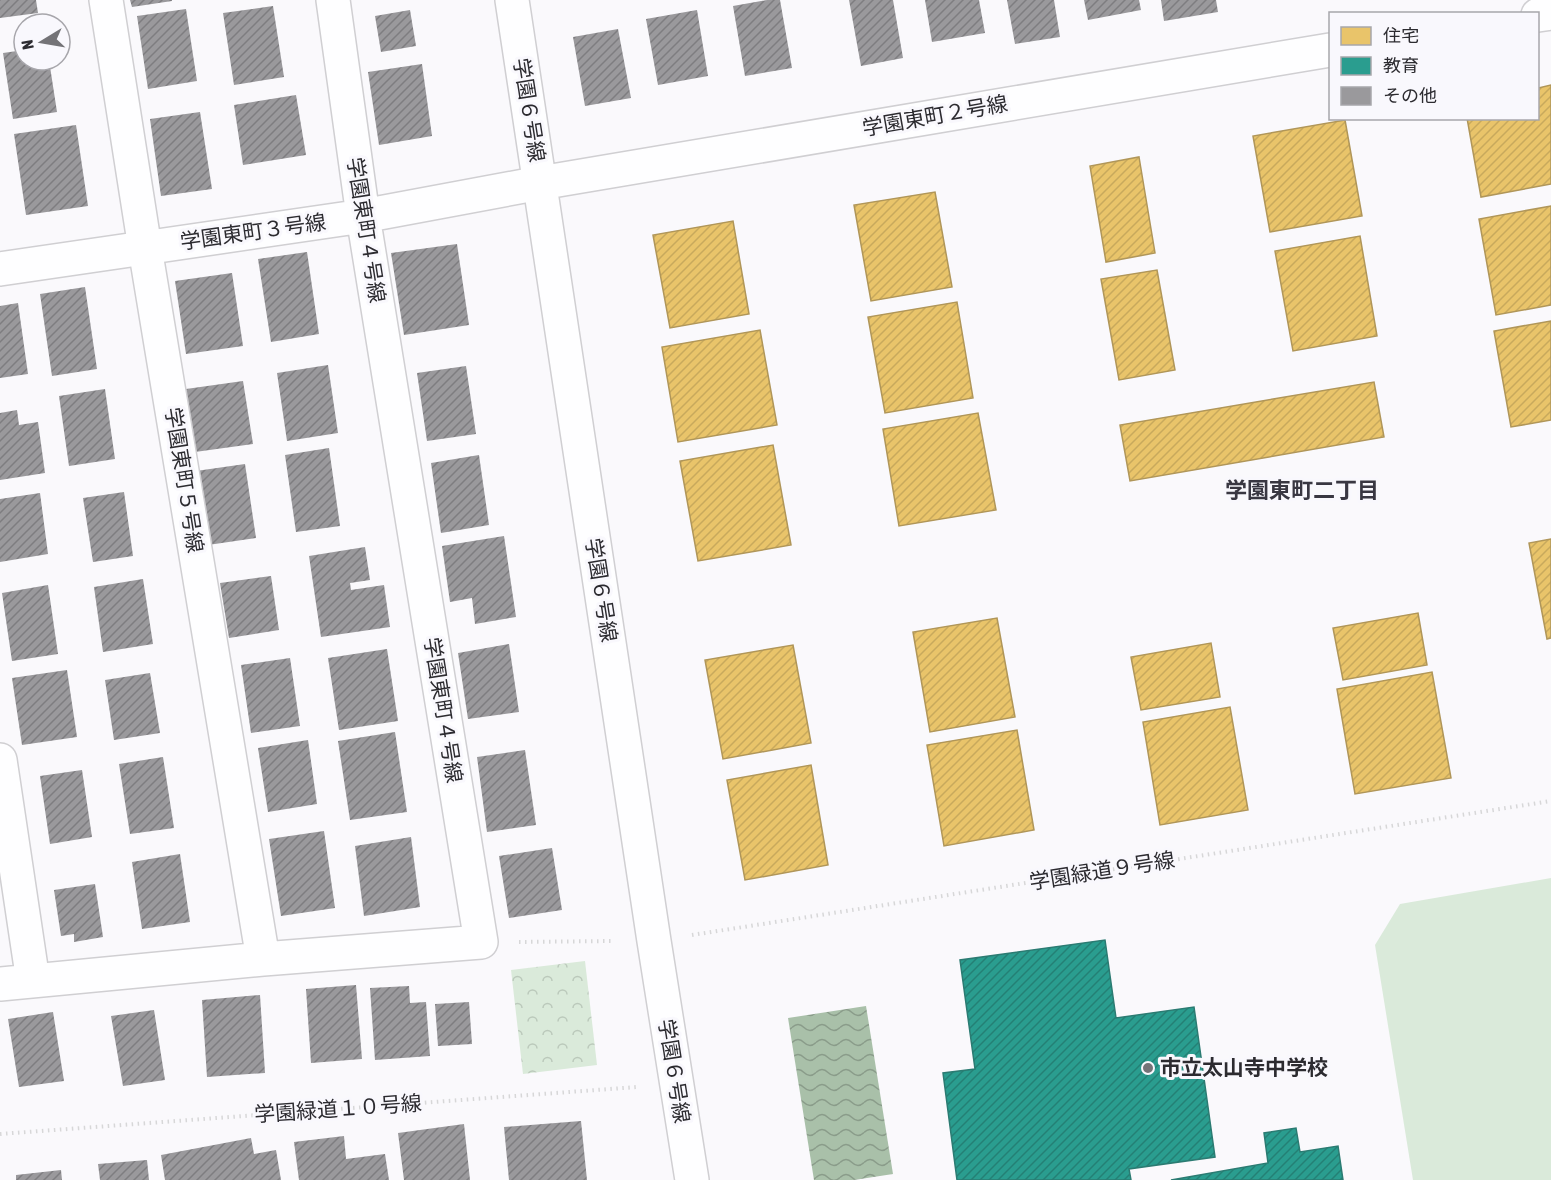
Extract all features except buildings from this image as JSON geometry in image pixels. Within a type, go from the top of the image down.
[{"type":"street","name":"学園東町５号線","points":[[106,0],[263,959]]},
{"type":"street","name":"学園東町４号線","points":[[333,0],[363,216],[481,942]]},
{"type":"street","name":"学園６号線","points":[[512,0],[692,1180]]},
{"type":"street","name":"学園東町２号線","points":[[540,183],[1329,50]]},
{"type":"street","name":"学園東町３号線","points":[[0,269],[363,216],[540,183]]},
{"type":"street","points":[[0,760],[33,981]]},
{"type":"street","points":[[0,984],[263,959],[481,942]]},
{"type":"path","name":"学園緑道９号線","points":[[481,942],[654,940],[1551,801]]},
{"type":"path","name":"学園緑道１０号線","points":[[0,1134],[676,1084]]},
{"type":"green space","points":[[1551,878],[1551,1180],[1413,1180],[1375,945],[1400,904]]},
{"type":"green space","points":[[585,961],[597,1065],[523,1074],[511,970]]},
{"type":"water","points":[[866,1006],[893,1174],[854,1180],[814,1180],[788,1018]]},
{"type":"place","name":"市立太山寺中学校","points":[[1148,1068]]},
{"type":"district","name":"学園東町二丁目","points":[[1302,490]]}]
